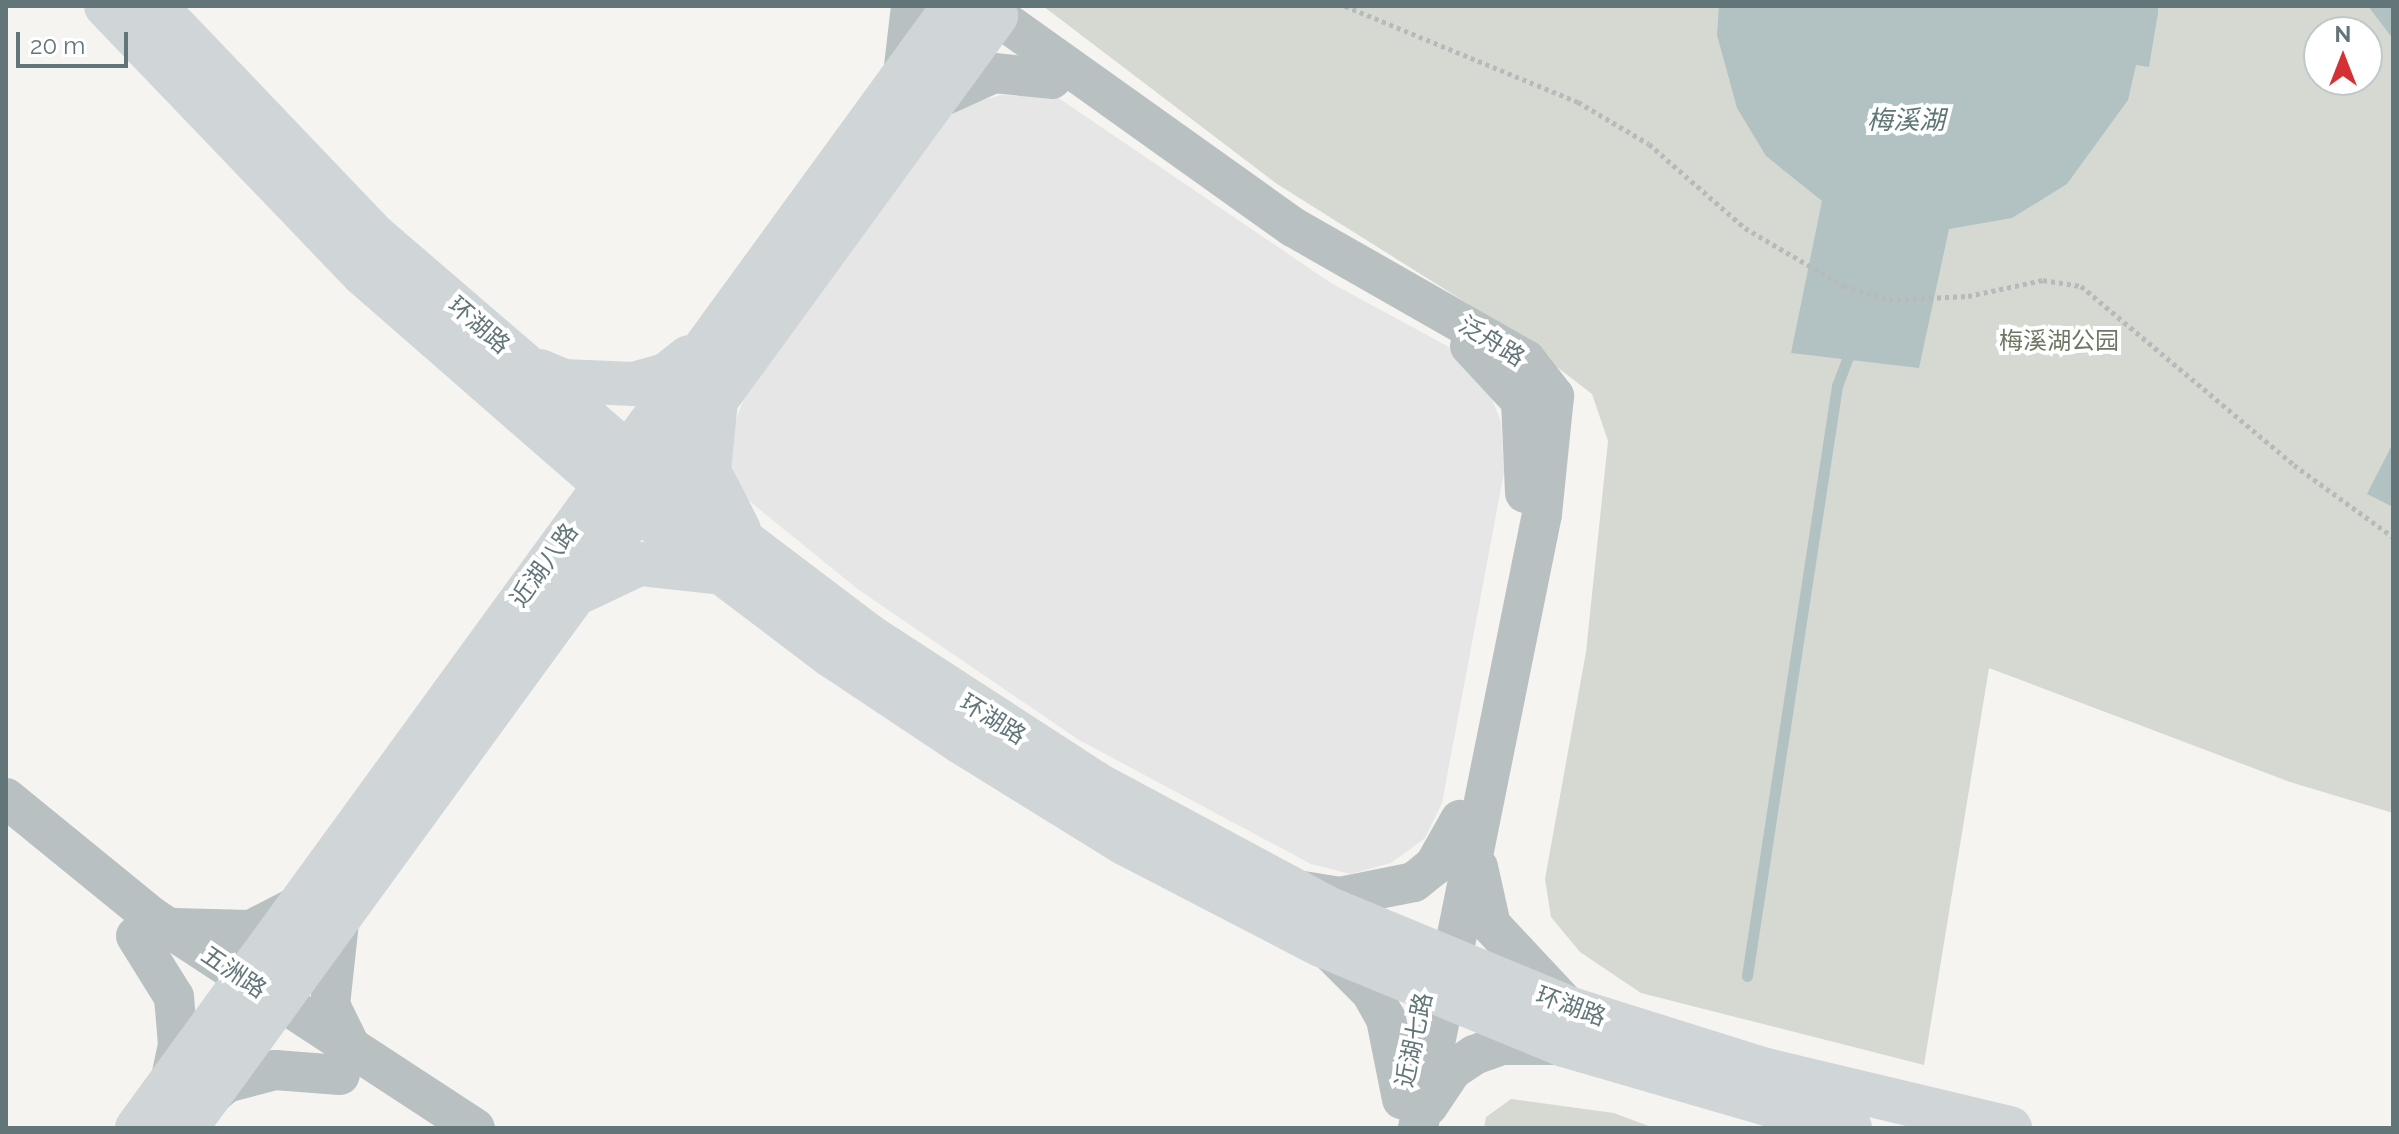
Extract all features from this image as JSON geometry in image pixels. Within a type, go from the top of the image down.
[{"type":"main road","name":"环湖路","points":[[106,6],[277,192],[518,384],[631,480],[734,558],[1190,839],[1290,889],[1439,974],[1735,1101],[1850,1128]]},
{"type":"main road","name":"环湖路","points":[[155,6],[518,384]]},
{"type":"main road","name":"近湖八路","points":[[320,913],[545,563],[719,391],[971,12]]},
{"type":"main road","name":"近湖八路","points":[[137,1128],[187,1104],[254,1003],[320,913],[573,596],[703,346],[918,88]]},
{"type":"main road","points":[[545,563],[559,529],[557,470],[518,384],[563,381],[634,384],[666,375],[703,346]]},
{"type":"main road","points":[[573,596],[639,564],[734,558],[709,471],[710,416],[719,391]]},
{"type":"main road","name":"环湖路","points":[[734,558],[832,656],[1124,843],[1321,945],[1439,974]]},
{"type":"main road","name":"环湖路","points":[[1568,1027],[2010,1128]]},
{"type":"street","points":[[911,6],[918,88],[994,73],[1052,79]]},
{"type":"street","name":"泛舟路","points":[[971,12],[1052,79],[1226,204],[1461,338],[1507,379],[1521,401],[1527,481],[1469,826]]},
{"type":"street","name":"泛舟路","points":[[971,12],[1293,227],[1526,360],[1554,396],[1555,445],[1439,974]]},
{"type":"street","name":"五洲路","points":[[6,798],[144,927]]},
{"type":"street","points":[[1290,889],[1339,897],[1414,882],[1434,866],[1469,826]]},
{"type":"street","points":[[1408,1121],[1474,1055],[1568,1027],[1491,925],[1469,826]]},
{"type":"street","name":"五洲路","points":[[6,829],[254,1003],[347,1064],[428,1128]]},
{"type":"street","points":[[320,913],[330,1005],[347,1064],[263,1072],[226,1083],[187,1104],[174,997],[144,927],[224,934],[320,913]]},
{"type":"street","points":[[1321,945],[1350,966],[1379,1005],[1397,1047],[1408,1121]]},
{"type":"street","name":"近湖七路","points":[[1408,1121],[1439,974]]},
{"type":"street","name":"五洲路","points":[[347,1064],[475,1128]]},
{"type":"path","points":[[1345,6],[1578,102],[1649,144],[1745,228],[1844,286],[1889,300],[1950,297],[2043,280],[2081,286],[2294,465],[2393,537]]},
{"type":"shaded area","points":[[1001,95],[1057,97],[1331,283],[1460,353],[1488,389],[1501,422],[1504,472],[1442,803],[1425,838],[1391,863],[1350,874],[1311,864],[1079,740],[859,590],[743,496],[732,466],[732,429],[748,389],[933,126],[964,105]]},
{"type":"green space","name":"梅溪湖公园","points":[[1043,6],[2393,6],[2393,813],[2290,782],[1989,668],[1924,1065],[1641,993],[1580,952],[1551,917],[1545,879],[1586,652],[1608,441],[1592,394],[1505,327],[1277,184]]},
{"type":"green space","points":[[1511,1099],[1614,1113],[1654,1128],[1484,1128],[1486,1117]]},
{"type":"water","name":"梅溪湖","points":[[1719,6],[2158,6],[2158,13],[2149,67],[2136,65],[2128,100],[2067,184],[2012,218],[1949,229],[1919,368],[1791,353],[1822,201],[1766,156],[1737,108],[1717,35]]},
{"type":"water","points":[[2368,6],[2393,6],[2393,39],[2383,26],[2383,16],[2376,16]]},
{"type":"water","points":[[2393,443],[2393,507],[2367,494]]},
{"type":"waterway","points":[[1747,976],[1837,386],[1852,346]]}]
